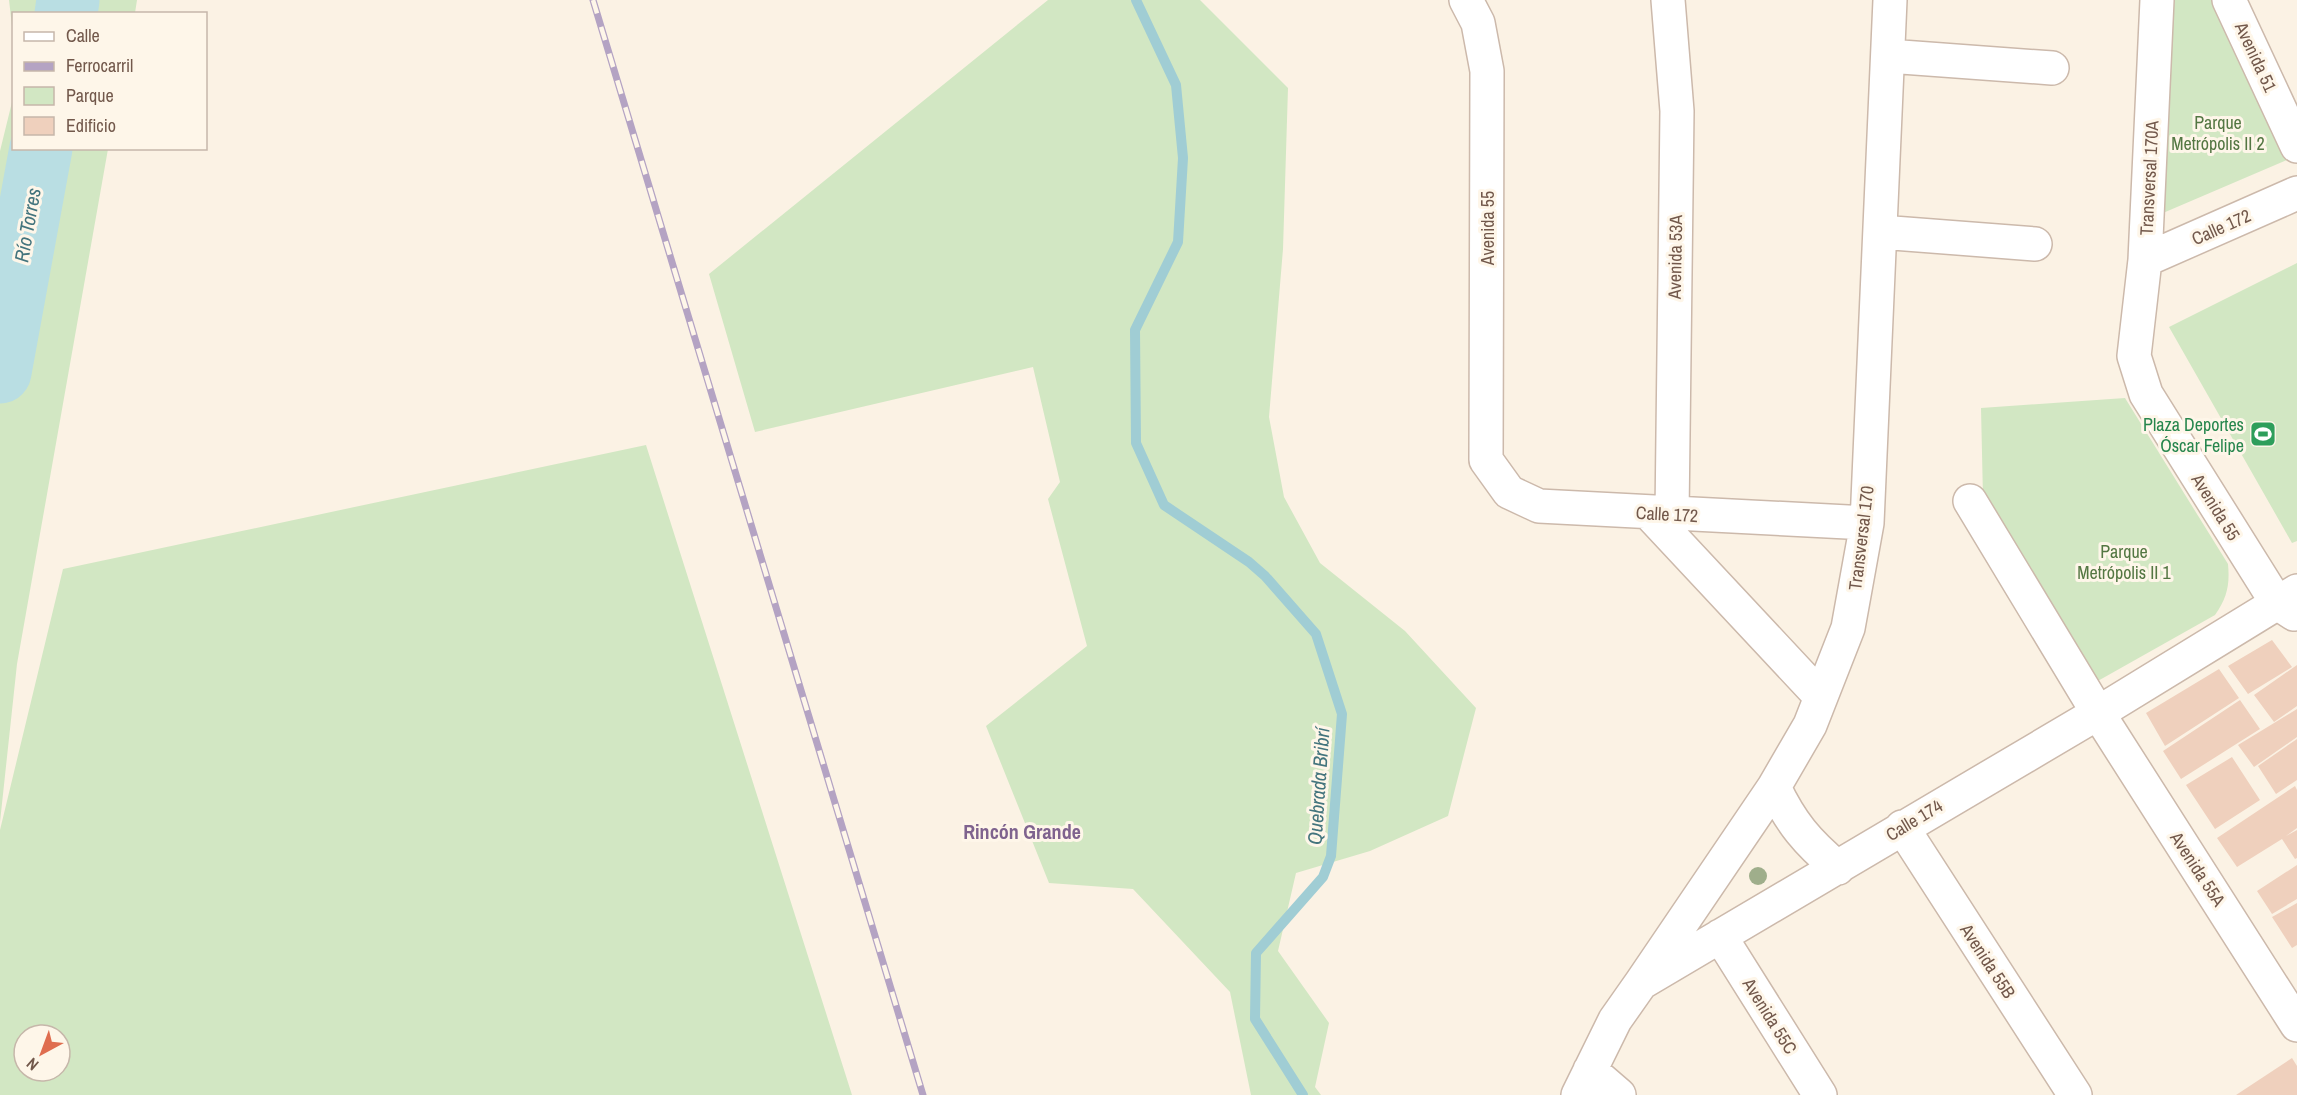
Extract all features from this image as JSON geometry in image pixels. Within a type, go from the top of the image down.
[{"type":"street","name":"Avenida 55","points":[[1466,0],[1478,23],[1487,71],[1486,460]]},
{"type":"street","name":"Avenida 53A","points":[[1660,514],[1677,111],[1668,0]]},
{"type":"street","name":"Transversal 170","points":[[1641,982],[1774,787],[1810,725],[1848,628],[1867,523],[1890,0]]},
{"type":"street","name":"Transversal 170A","points":[[2134,356],[2145,260],[2157,0]]},
{"type":"street","name":"Avenida 51","points":[[2229,0],[2297,146]]},
{"type":"street","points":[[1888,56],[2052,68]]},
{"type":"street","name":"Calle 172","points":[[2145,260],[2297,194]]},
{"type":"street","points":[[1880,232],[2035,244]]},
{"type":"street","name":"Avenida 55","points":[[2134,356],[2146,394],[2290,603]]},
{"type":"street","name":"Calle 172","points":[[1486,460],[1509,492],[1539,506],[1867,523]]},
{"type":"street","name":"Avenida 55A","points":[[1970,501],[2098,713],[2297,1025]]},
{"type":"street","points":[[1660,514],[1821,697]]},
{"type":"street","name":"Calle 174","points":[[1584,1082],[1615,1020],[1641,982],[1838,868],[1902,827],[2290,603]]},
{"type":"street","points":[[1774,787],[1787,814],[1807,842],[1838,868]]},
{"type":"street","name":"Avenida 55B","points":[[1902,827],[2075,1095]]},
{"type":"street","name":"Avenida 55C","points":[[1720,936],[1820,1095]]},
{"type":"street","points":[[1584,1082],[1619,1095]]},
{"type":"green space","points":[[9,0],[137,0],[135,12],[12,12],[12,26]]},
{"type":"green space","points":[[1048,0],[1200,0],[1288,88],[1283,249],[1269,417],[1284,497],[1320,563],[1405,631],[1476,708],[1448,816],[1370,851],[1296,873],[1278,951],[1329,1023],[1315,1087],[1321,1095],[1251,1095],[1230,992],[1133,889],[1049,883],[986,726],[1087,646],[1048,499],[1060,482],[1033,367],[755,432],[709,274]]},
{"type":"green space","name":"Parque Metrópolis II 2","points":[[2171,0],[2219,0],[2289,159],[2163,213]]},
{"type":"green space","points":[[12,102],[12,150],[108,150],[17,664],[0,822],[0,151]]},
{"type":"green space","name":"Plaza Deportes Óscar Felipe","points":[[2297,263],[2297,541],[2292,543],[2169,327]]},
{"type":"green space","name":"Parque Metrópolis II 1","points":[[2125,398],[2228,564],[2228,585],[2225,597],[2215,615],[2096,682],[1983,498],[1981,408]]},
{"type":"green space","points":[[646,445],[852,1095],[0,1095],[0,830],[63,569]]},
{"type":"building","points":[[2272,640],[2292,667],[2248,694],[2228,666]]},
{"type":"building","points":[[2297,665],[2297,706],[2274,722],[2254,695]]},
{"type":"building","points":[[2219,669],[2239,698],[2165,746],[2146,713]]},
{"type":"building","points":[[2240,700],[2260,729],[2181,779],[2163,751]]},
{"type":"building","points":[[2297,709],[2297,737],[2254,767],[2238,745]]},
{"type":"building","points":[[2297,739],[2297,780],[2276,794],[2258,766]]},
{"type":"building","points":[[2232,757],[2260,800],[2215,829],[2186,785]]},
{"type":"building","points":[[2295,786],[2297,790],[2297,828],[2286,836],[2297,830],[2297,858],[2295,859],[2282,839],[2237,867],[2217,838]]},
{"type":"building","points":[[2297,865],[2297,899],[2272,914],[2257,891]]},
{"type":"building","points":[[2297,903],[2297,945],[2292,948],[2272,917]]},
{"type":"building","points":[[2292,1058],[2297,1066],[2297,1095],[2236,1095]]},
{"type":"waterway","name":"Río Torres","points":[[66,12],[68,0]]},
{"type":"waterway","name":"Quebrada Bribrí","points":[[1136,0],[1176,85],[1183,158],[1178,242],[1135,330],[1136,443],[1164,505],[1249,562],[1265,576],[1316,634],[1342,714],[1331,856],[1323,877],[1256,953],[1255,1019],[1303,1095]]},
{"type":"waterway","name":"Río Torres","points":[[0,372],[41,150]]},
{"type":"railway","points":[[593,0],[923,1095]]},
{"type":"place","name":"Plaza Deportes Óscar Felipe","points":[[2263,434]]},
{"type":"district","name":"Rincón Grande","points":[[1022,831]]}]
